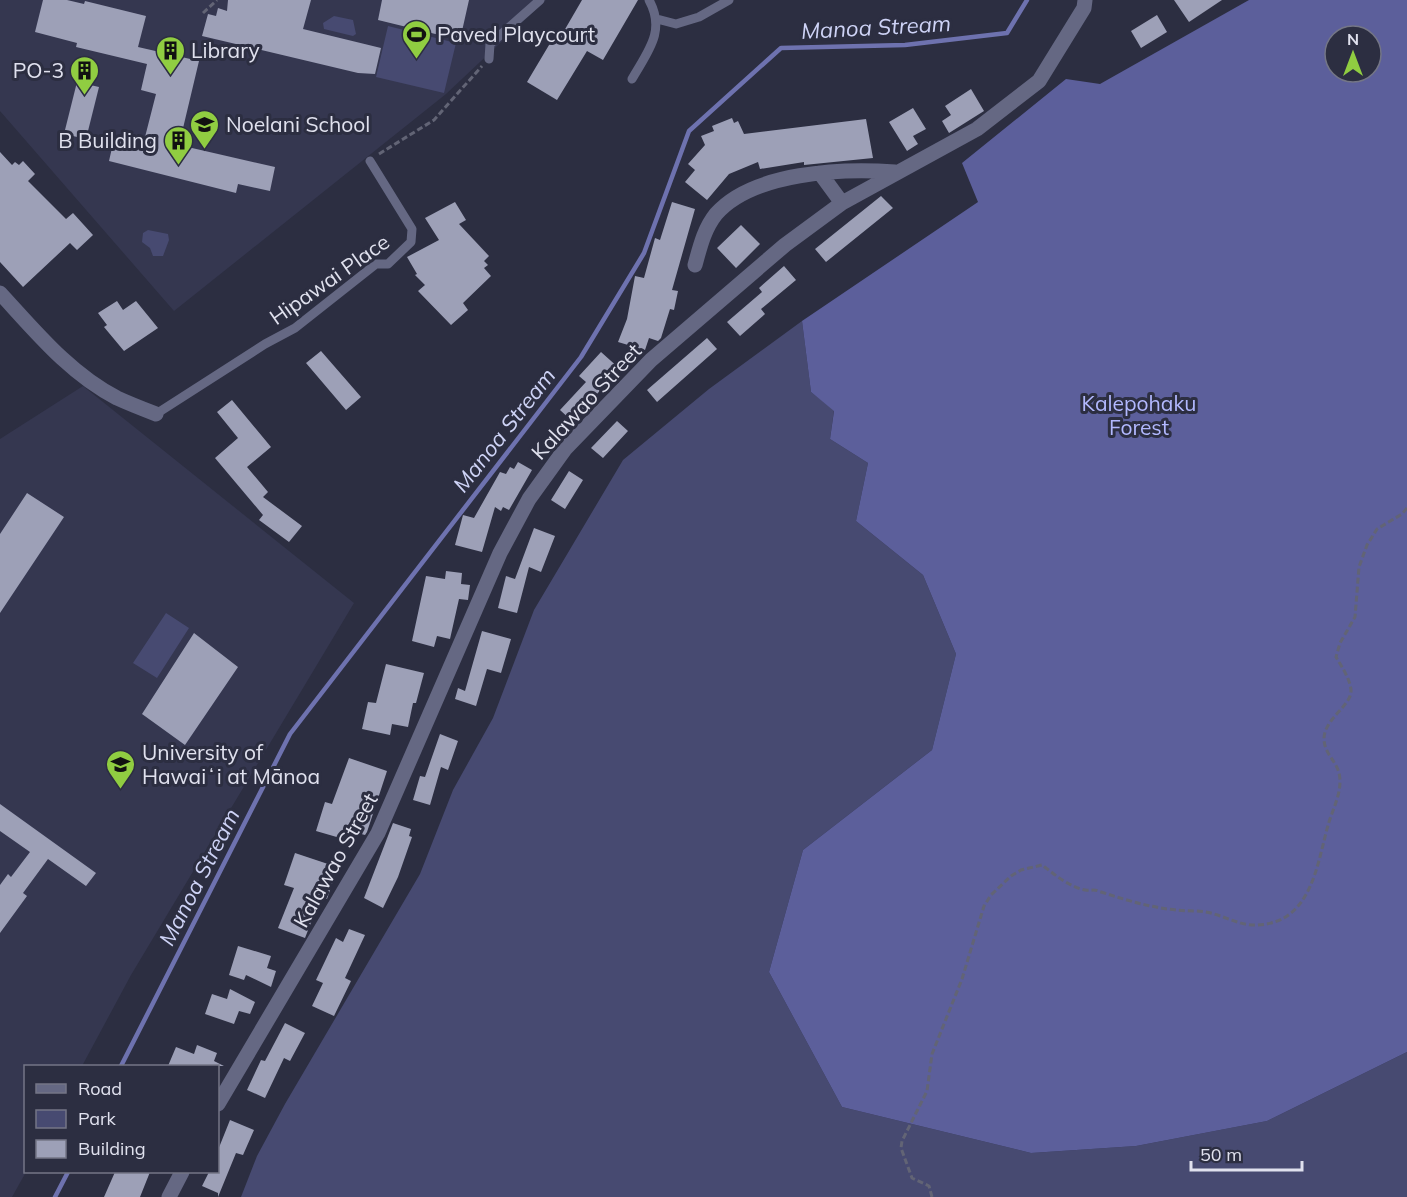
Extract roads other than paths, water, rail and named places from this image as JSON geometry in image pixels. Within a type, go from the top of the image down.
[{"type":"street","name":"Kalawao Street","points":[[219,1102],[378,833],[500,553],[529,499],[565,449],[651,360],[784,245],[842,203],[895,171],[977,129],[1039,81],[1084,8],[1085,0]]},
{"type":"street","points":[[695,265],[704,232],[715,216],[730,200],[750,189],[819,172],[895,171]]},
{"type":"street","points":[[819,172],[842,203]]},
{"type":"street","points":[[0,293],[48,345],[94,384],[118,398],[156,414]]},
{"type":"street","points":[[169,1197],[181,1173]]},
{"type":"lane","points":[[489,59],[490,44],[540,0]]},
{"type":"lane","points":[[632,79],[655,38],[657,19],[649,0]]},
{"type":"lane","points":[[657,19],[676,24],[699,17],[729,0]]},
{"type":"lane","name":"Hipawai Place","points":[[156,414],[295,328],[376,264],[388,264],[411,242],[412,229],[370,161]]},
{"type":"waterway","name":"Manoa Stream","points":[[122,1065],[290,734],[581,357],[644,253],[689,131],[781,48],[905,45],[1007,33],[1027,0]]},
{"type":"waterway","name":"Manoa Stream","points":[[55,1197],[67,1173]]},
{"type":"place","name":"Paved Playcourt","points":[[416,60]]},
{"type":"place","name":"Library","points":[[170,76]]},
{"type":"place","name":"PO-3","points":[[85,96]]},
{"type":"place","name":"Noelani School","points":[[205,150]]},
{"type":"place","name":"B Building","points":[[178,166]]},
{"type":"place","name":"University of Hawaiʻi at Mānoa","points":[[121,790]]},
{"type":"park label","name":"Kalepohaku Forest","points":[[1139,415]]}]
